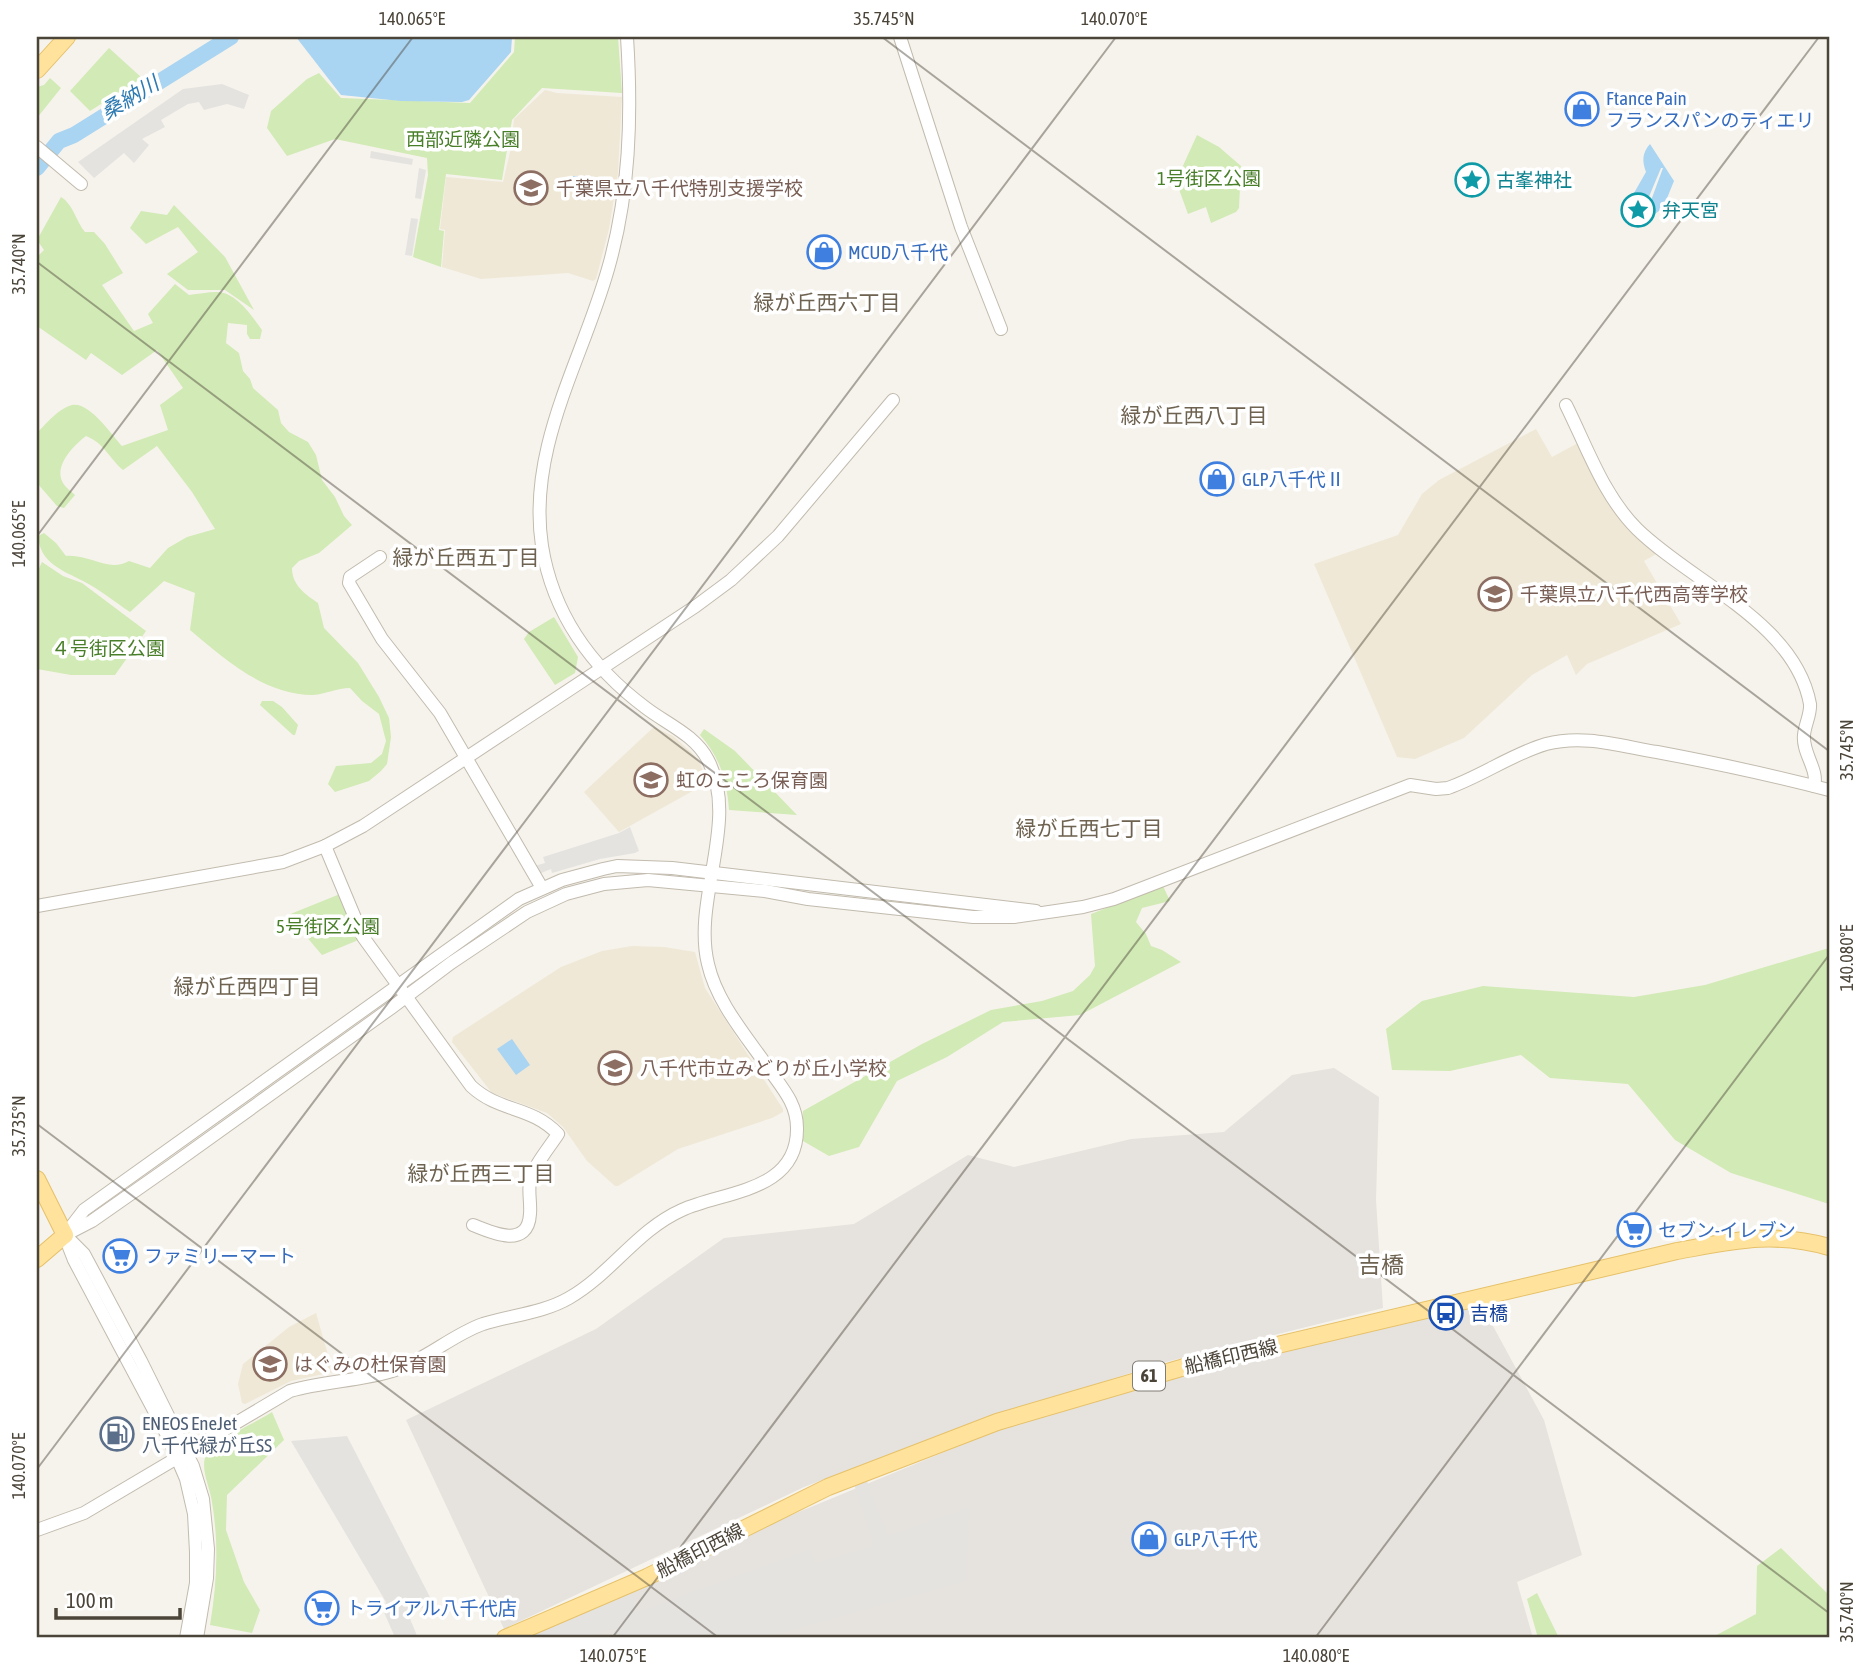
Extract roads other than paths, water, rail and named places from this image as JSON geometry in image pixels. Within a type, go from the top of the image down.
[{"type":"main road","points":[[37,70],[67,37]]},
{"type":"main road","points":[[37,1180],[65,1235]]},
{"type":"main road","points":[[37,1247],[65,1235]]},
{"type":"main road","points":[[37,1259],[65,1235]]},
{"type":"main road","name":"船橋印西線","points":[[505,1638],[647,1577],[828,1487],[972,1430],[1127,1382],[1235,1354],[1678,1251],[1766,1237],[1829,1247]]},
{"type":"street","points":[[37,1530],[83,1513],[290,1391],[396,1369],[480,1326],[564,1301],[585,1288],[650,1228],[684,1209],[764,1183],[782,1169],[794,1150],[797,1135],[795,1110],[791,1101],[718,993],[708,966],[705,946],[719,793],[708,759],[689,737],[650,712],[601,669],[572,631],[552,586],[542,547],[540,487],[549,435],[597,308],[615,243],[630,135],[627,37]]},
{"type":"street","points":[[900,37],[961,227],[1002,329]]},
{"type":"street","points":[[37,147],[81,184]]},
{"type":"street","points":[[37,906],[284,862],[325,846],[363,826],[696,606],[753,561],[794,519],[893,400]]},
{"type":"street","points":[[1566,405],[1608,493],[1618,508],[1638,530],[1752,618],[1789,653],[1806,684],[1811,707],[1804,744],[1816,779],[1814,786]]},
{"type":"street","points":[[380,557],[350,578],[349,583],[382,639],[440,713],[542,888]]},
{"type":"street","points":[[197,1638],[207,1578],[208,1549],[203,1499],[182,1454],[74,1260],[65,1235],[84,1210],[401,992],[451,963],[527,912],[566,894],[604,884],[648,880],[973,917],[1014,917],[1047,913],[1114,899],[1410,785],[1448,788],[1546,744],[1568,740],[1599,741],[1744,769],[1829,790]]},
{"type":"street","points":[[325,846],[363,937],[471,1086],[491,1101],[534,1115],[558,1134],[532,1176],[529,1185],[530,1213],[526,1228],[514,1236],[500,1236],[473,1225]]},
{"type":"street","points":[[401,992],[492,917],[542,888],[583,873],[617,866],[712,872],[1047,913]]},
{"type":"street","points":[[182,1454],[194,1514],[195,1583],[187,1638]]},
{"type":"water","points":[[296,37],[512,37],[511,52],[469,100],[462,102],[401,101],[341,95]]},
{"type":"water","points":[[1650,144],[1674,181],[1663,208],[1648,219],[1644,213],[1663,168],[1648,199],[1635,201],[1629,213],[1626,207],[1646,172],[1644,157]]},
{"type":"water","points":[[573,176],[593,178],[591,192],[572,190]]},
{"type":"water","points":[[512,1039],[530,1065],[516,1075],[497,1049]]},
{"type":"waterway","name":"桑納川","points":[[37,168],[59,141],[74,135],[231,37]]},
{"type":"place","name":"Ftance Pain フランスパンのティエリ","points":[[1582,109]]},
{"type":"place","name":"古峯神社","points":[[1472,180]]},
{"type":"place","name":"千葉県立八千代特別支援学校","points":[[531,188]]},
{"type":"place","name":"弁天宮","points":[[1638,210]]},
{"type":"place","name":"MCUD八千代","points":[[824,252]]},
{"type":"place","name":"GLP八千代Ⅱ","points":[[1217,479]]},
{"type":"place","name":"千葉県立八千代西高等学校","points":[[1495,594]]},
{"type":"place","name":"虹のこころ保育園","points":[[651,780]]},
{"type":"place","name":"八千代市立みどりが丘小学校","points":[[615,1068]]},
{"type":"place","name":"セブン-イレブン","points":[[1634,1230]]},
{"type":"place","name":"ファミリーマート","points":[[120,1256]]},
{"type":"place","name":"吉橋","points":[[1446,1313]]},
{"type":"place","name":"はぐみの杜保育園","points":[[270,1364]]},
{"type":"place","name":"ENEOS EneJet 八千代緑が丘SS","points":[[117,1434]]},
{"type":"place","name":"GLP八千代","points":[[1149,1539]]},
{"type":"place","name":"トライアル八千代店","points":[[322,1608]]},
{"type":"district","name":"緑が丘西六丁目","points":[[827,303]]},
{"type":"district","name":"緑が丘西八丁目","points":[[1194,416]]},
{"type":"district","name":"緑が丘西五丁目","points":[[466,558]]},
{"type":"district","name":"緑が丘西七丁目","points":[[1089,829]]},
{"type":"district","name":"緑が丘西四丁目","points":[[247,987]]},
{"type":"district","name":"緑が丘西三丁目","points":[[481,1174]]},
{"type":"district","name":"吉橋","points":[[1381,1265]]},
{"type":"park label","name":"西部近隣公園","points":[[463,139]]},
{"type":"park label","name":"1号街区公園","points":[[1209,178]]},
{"type":"park label","name":"４号街区公園","points":[[108,648]]},
{"type":"park label","name":"5号街区公園","points":[[328,926]]}]
